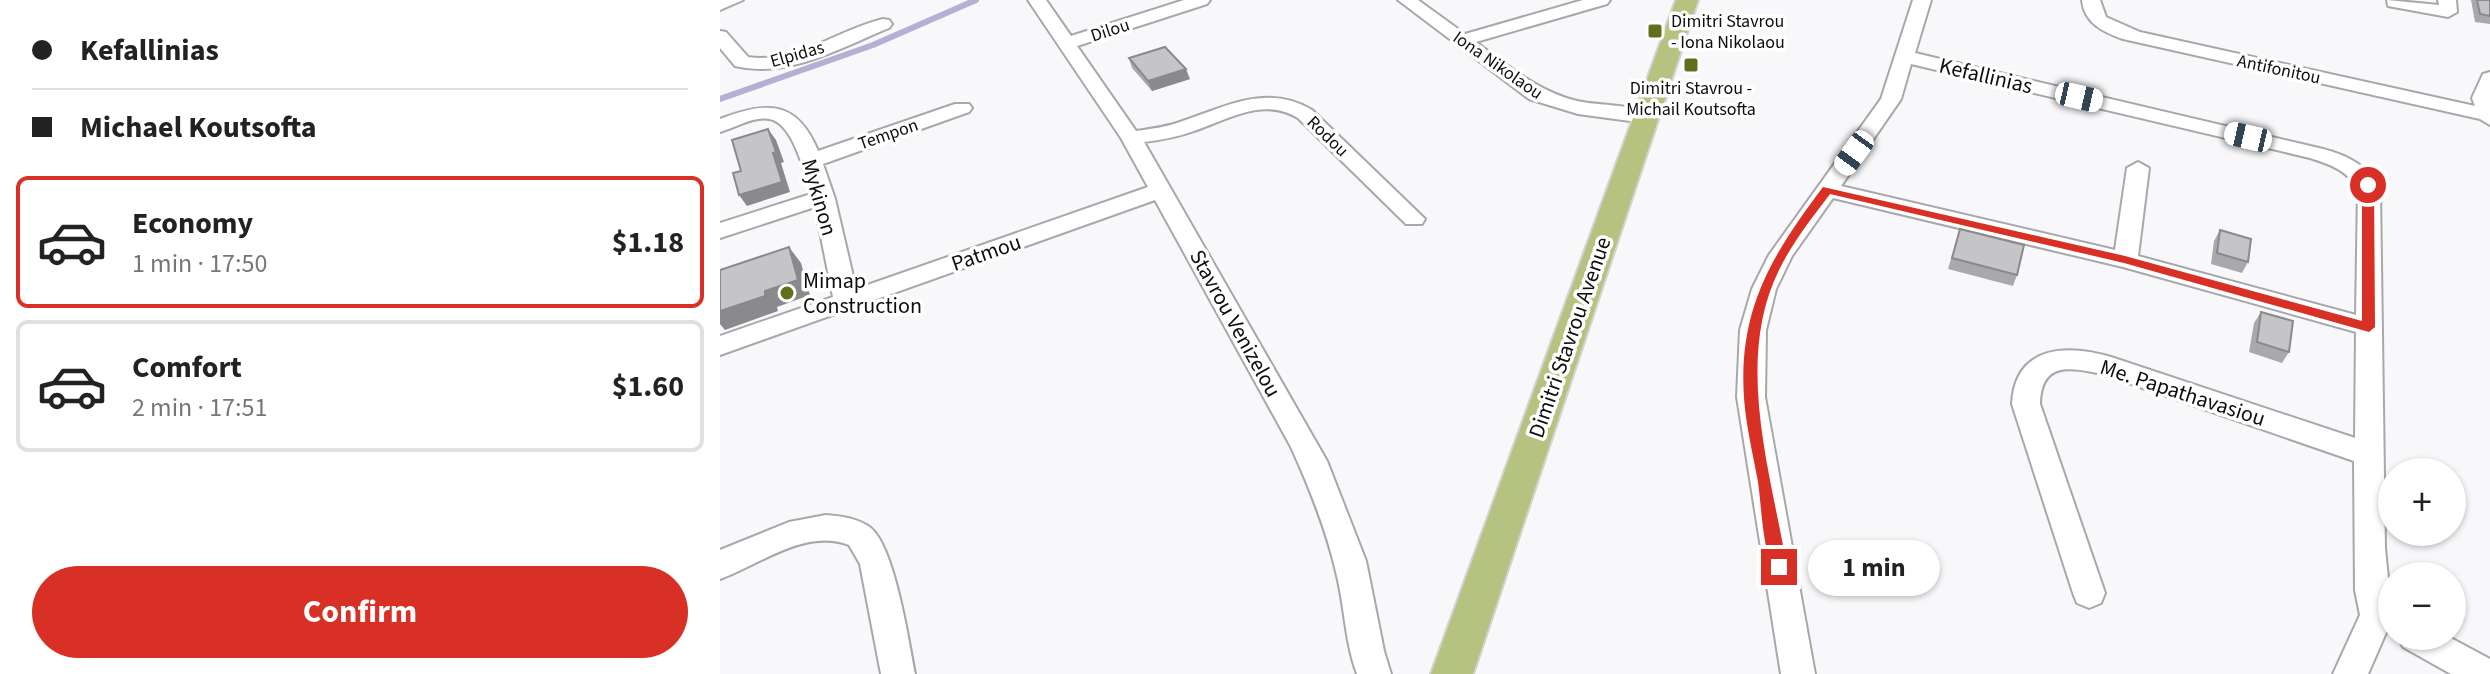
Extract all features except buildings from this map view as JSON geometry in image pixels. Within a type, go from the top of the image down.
[{"type":"main road","name":"Dimitri Stavrou Avenue","points":[[1452,674],[1687,0]]},
{"type":"street","points":[[720,5],[734,0]]},
{"type":"street","name":"Stavrou Venizelou","points":[[1037,0],[1131,138],[1305,445],[1325,488],[1355,579],[1374,674]]},
{"type":"street","name":"Iona Nikolaou","points":[[1407,0],[1522,87],[1545,99],[1578,108],[1645,117]]},
{"type":"street","points":[[1462,41],[1601,0]]},
{"type":"street","points":[[1798,674],[1754,423],[1751,352],[1758,309],[1772,271],[1792,237],[1882,115],[1906,57],[1922,0]]},
{"type":"street","name":"Antifonitou","points":[[2091,0],[2090,8],[2096,18],[2128,35],[2488,116]]},
{"type":"street","points":[[2394,2],[2448,12],[2447,0]]},
{"type":"street","name":"Dilou","points":[[1065,44],[1192,1]]},
{"type":"street","name":"Elpidas","points":[[720,36],[742,62],[765,64],[801,56],[883,24]]},
{"type":"street","name":"Kefallinias","points":[[1906,57],[2304,150],[2343,163],[2359,174],[2369,191],[2369,548],[2371,590],[2378,604]]},
{"type":"street","points":[[2488,116],[2482,98],[2490,78]]},
{"type":"street","name":"Rodou","points":[[1131,138],[1173,130],[1247,105],[1265,102],[1288,104],[1305,114],[1414,219]]},
{"type":"street","name":"Tempon","points":[[814,160],[962,108]]},
{"type":"street","name":"Mykinon","points":[[720,126],[757,114],[776,113],[788,121],[814,160],[846,301]]},
{"type":"street","points":[[2125,260],[2138,168]]},
{"type":"street","name":"Patmou","points":[[720,346],[1161,190]]},
{"type":"street","points":[[1827,190],[2125,260],[2369,327]]},
{"type":"street","points":[[720,231],[823,197]]},
{"type":"street","name":"Me. Papathavasiou","points":[[2089,593],[2026,404],[2026,384],[2030,375],[2048,363],[2073,359],[2105,365],[2371,455]]},
{"type":"street","points":[[720,565],[816,529],[842,530],[860,536],[875,561],[898,674]]},
{"type":"street","name":"Kefallinias","points":[[2350,674],[2378,630]]},
{"type":"street","points":[[2440,650],[2484,674]]},
{"type":"waterway","points":[[720,99],[873,45],[976,0]]},
{"type":"place","name":"Dimitri Stavrou - Iona Nikolaou","points":[[1655,31]]},
{"type":"place","name":"Dimitri Stavrou - Michail Koutsofta","points":[[1691,65]]},
{"type":"place","name":"Mimap Construction","points":[[787,293]]},
{"type":"route","points":[[1779,567],[1751,397],[1753,330],[1772,271],[1792,237],[1827,190],[2125,260],[2369,327],[2368,185]]}]
